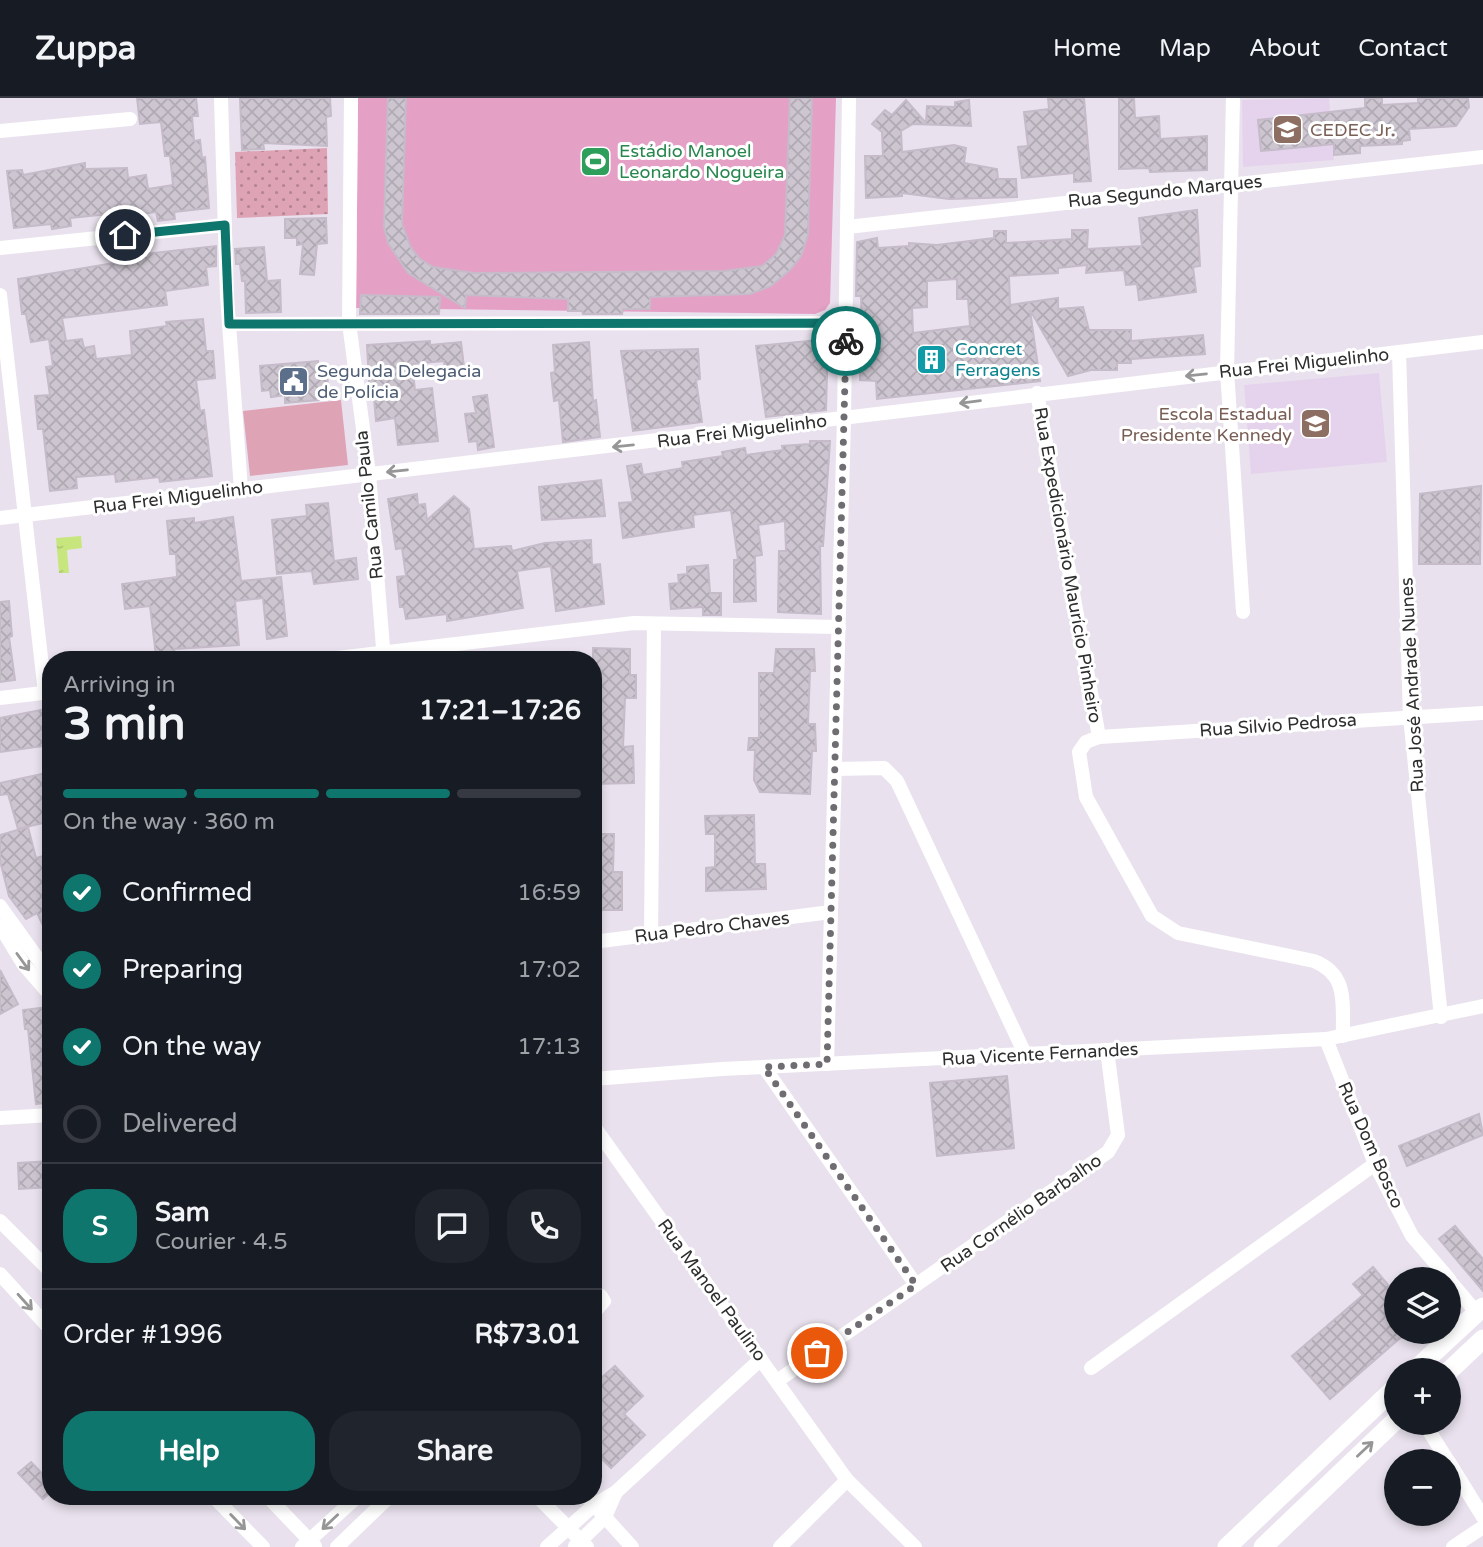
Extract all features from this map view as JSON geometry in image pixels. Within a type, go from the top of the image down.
[{"type":"main road","points":[[1428,1358],[1480,1310]]},
{"type":"main road","points":[[1461,1360],[1483,1339]]},
{"type":"main road","points":[[1227,1547],[1384,1399]]},
{"type":"main road","points":[[1261,1547],[1384,1431]]},
{"type":"main road","points":[[1342,1471],[1318,1487],[1311,1478],[1312,1471],[1347,1434]]},
{"type":"main road","points":[[1260,1516],[1279,1501],[1287,1507],[1281,1521],[1261,1547]]},
{"type":"street","points":[[221,98],[229,324],[241,490]]},
{"type":"street","name":"Rua Camilo Paula","points":[[351,98],[349,323],[369,474],[383,651]]},
{"type":"street","points":[[827,1064],[844,418],[849,98]]},
{"type":"street","points":[[1233,98],[1227,371],[1242,612]]},
{"type":"street","points":[[0,131],[130,119]]},
{"type":"street","name":"Rua Segundo Marques","points":[[847,226],[1483,157]]},
{"type":"street","points":[[0,248],[225,225]]},
{"type":"street","points":[[0,295],[23,515],[42,651]]},
{"type":"street","points":[[229,324],[846,323]]},
{"type":"street","name":"Rua Frei Miguelinho","points":[[0,518],[1483,342]]},
{"type":"street","name":"Rua José Andrade Nunes","points":[[1399,352],[1410,717],[1441,1017]]},
{"type":"street","name":"Rua Expedicionário Maurício Pinheiro","points":[[1037,393],[1099,737]]},
{"type":"street","points":[[421,651],[635,623],[839,627]]},
{"type":"street","points":[[652,935],[654,624]]},
{"type":"street","points":[[0,698],[42,693]]},
{"type":"street","name":"Rua Silvio Pedrosa","points":[[1099,737],[1483,713]]},
{"type":"street","points":[[1099,737],[1086,742],[1079,752],[1086,797],[1152,916],[1178,933],[1314,961],[1329,967],[1341,986],[1343,1036]]},
{"type":"street","points":[[835,769],[884,768],[897,781],[1025,1054]]},
{"type":"street","points":[[0,906],[42,964]]},
{"type":"street","name":"Rua Pedro Chaves","points":[[602,941],[831,912]]},
{"type":"street","points":[[0,926],[24,965],[42,986]]},
{"type":"street","name":"Rua Vicente Fernandes","points":[[602,1078],[764,1067],[1326,1039],[1441,1017],[1483,1006]]},
{"type":"street","name":"Rua Dom Bosco","points":[[1326,1039],[1374,1164],[1412,1236],[1439,1267]]},
{"type":"street","name":"Rua Cornélio Barbalho","points":[[777,1381],[1108,1152],[1115,1144],[1117,1125],[1107,1050]]},
{"type":"street","points":[[764,1067],[916,1285]]},
{"type":"street","points":[[0,1118],[42,1116]]},
{"type":"street","name":"Rua Manoel Paulino","points":[[602,1138],[847,1480],[915,1547]]},
{"type":"street","points":[[1091,1368],[1374,1164]]},
{"type":"street","points":[[0,1221],[42,1263]]},
{"type":"street","points":[[0,1275],[42,1320]]},
{"type":"street","name":"Rua Dom Bosco","points":[[1461,1291],[1480,1310]]},
{"type":"street","points":[[602,1497],[616,1492],[761,1359]]},
{"type":"street","points":[[780,1547],[847,1480]]},
{"type":"street","points":[[1461,1481],[1483,1517]]},
{"type":"street","points":[[545,1505],[580,1545],[605,1517],[616,1492]]},
{"type":"street","points":[[222,1505],[263,1547]]},
{"type":"street","points":[[275,1505],[309,1545],[349,1505]]},
{"type":"street","points":[[337,1547],[381,1505]]},
{"type":"street","points":[[547,1547],[587,1505]]},
{"type":"street","points":[[594,1505],[632,1547]]},
{"type":"street","points":[[1453,1547],[1483,1527]]},
{"type":"shaded area","name":"Estádio Manoel Leonardo Nogueira","points":[[358,98],[836,98],[830,303],[825,310],[815,314],[356,308]]},
{"type":"shaded area","name":"CEDEC Jr.","points":[[1329,98],[1334,160],[1243,167],[1242,100]]},
{"type":"shaded area","points":[[327,148],[328,214],[237,218],[235,152]]},
{"type":"shaded area","name":"Escola Estadual Presidente Kennedy","points":[[1379,373],[1387,462],[1251,474],[1244,385]]},
{"type":"shaded area","points":[[341,400],[348,465],[250,476],[243,411]]},
{"type":"water","points":[[81,536],[82,548],[67,550],[69,573],[59,573],[56,538]]},
{"type":"building","points":[[137,98],[196,98],[198,116],[192,116],[194,141],[200,140],[202,158],[205,157],[209,208],[174,212],[175,219],[158,221],[156,212],[120,217],[119,213],[70,218],[71,226],[52,229],[51,224],[14,228],[7,171],[22,170],[23,175],[85,163],[85,169],[127,168],[128,178],[146,175],[148,189],[173,185],[170,156],[165,156],[161,122],[140,124]]},
{"type":"building","points":[[240,98],[330,98],[331,116],[326,117],[327,146],[263,143],[264,149],[242,150]]},
{"type":"building","points":[[388,98],[406,98],[402,224],[411,248],[420,259],[433,267],[474,273],[725,271],[762,266],[776,254],[785,235],[790,98],[812,98],[808,235],[801,256],[790,270],[771,286],[750,294],[650,297],[650,309],[623,309],[622,314],[583,314],[582,311],[568,311],[568,299],[466,295],[465,308],[408,273],[388,243],[384,227]]},
{"type":"building","points":[[1048,98],[1084,98],[1091,181],[1074,182],[1074,173],[1022,178],[1018,147],[1028,146],[1024,112],[1049,109]]},
{"type":"building","points":[[1119,98],[1134,98],[1135,118],[1159,116],[1160,139],[1207,136],[1207,170],[1150,172],[1149,168],[1119,169]]},
{"type":"building","points":[[1365,98],[1382,98],[1382,105],[1418,103],[1418,98],[1468,98],[1469,107],[1456,126],[1409,129],[1410,140],[1402,141],[1402,144],[1360,146],[1360,153],[1334,155],[1334,144],[1261,151],[1258,120],[1365,108]]},
{"type":"building","points":[[906,100],[926,123],[927,106],[955,107],[955,102],[969,100],[971,126],[913,124],[901,131],[902,152],[954,145],[966,148],[964,163],[997,169],[998,179],[1016,179],[1017,197],[949,199],[902,193],[902,196],[866,198],[865,156],[883,156],[882,132],[872,124],[885,110],[892,115]]},
{"type":"building","points":[[1197,210],[1200,266],[1193,267],[1196,292],[1139,300],[1137,284],[1126,285],[1124,270],[1086,273],[1087,265],[1058,268],[1058,273],[1009,276],[1010,305],[1058,298],[1058,309],[1083,307],[1089,330],[1131,330],[1131,341],[1203,335],[1205,354],[1131,359],[1131,363],[1117,363],[1117,370],[1091,370],[1068,376],[1030,310],[1040,381],[877,399],[876,381],[860,380],[862,335],[861,296],[856,296],[857,242],[877,238],[878,248],[909,246],[909,243],[937,245],[994,238],[994,231],[1006,231],[1006,243],[1072,239],[1072,230],[1088,230],[1087,249],[1142,246],[1139,218]],"holes":[[[957,279],[957,299],[968,299],[970,326],[913,333],[912,308],[927,307],[927,281]]]},
{"type":"building","points":[[326,218],[327,243],[317,244],[314,275],[300,274],[303,244],[297,245],[297,238],[285,238],[285,219]]},
{"type":"building","points":[[216,246],[216,266],[206,267],[208,285],[165,291],[167,305],[62,318],[66,341],[82,339],[84,348],[94,346],[96,359],[132,355],[130,331],[167,326],[166,322],[203,319],[206,351],[213,351],[215,378],[196,380],[200,411],[204,410],[212,476],[160,482],[159,477],[116,482],[115,474],[76,477],[77,488],[50,491],[43,429],[38,429],[35,396],[50,395],[46,367],[53,366],[49,339],[31,342],[26,314],[22,314],[18,279],[126,261],[125,256]]},
{"type":"building","points":[[264,247],[267,281],[280,280],[281,312],[246,313],[245,281],[242,281],[240,264],[236,264],[235,249]]},
{"type":"building","points":[[361,295],[440,297],[439,314],[360,314]]},
{"type":"building","points":[[828,339],[826,410],[766,417],[756,346]]},
{"type":"building","points":[[430,341],[430,345],[461,342],[464,367],[445,369],[444,361],[412,364],[415,390],[432,388],[438,441],[398,445],[395,418],[376,421],[374,398],[370,399],[367,345]]},
{"type":"building","points":[[589,342],[593,401],[596,400],[600,437],[563,442],[559,400],[554,401],[551,373],[555,372],[553,345]]},
{"type":"building","points":[[698,349],[700,379],[696,380],[702,422],[633,431],[621,351]]},
{"type":"building","name":"Segunda Delegacia de Polícia","points":[[318,361],[319,371],[327,370],[328,390],[319,391],[319,400],[285,403],[285,395],[271,397],[270,390],[262,391],[260,366]]},
{"type":"building","points":[[487,395],[494,447],[478,450],[477,441],[469,442],[465,414],[476,413],[473,397]]},
{"type":"building","points":[[810,441],[830,441],[823,546],[820,546],[821,614],[778,612],[779,551],[786,551],[785,521],[758,525],[762,555],[755,556],[756,601],[734,602],[734,560],[738,560],[731,510],[693,515],[694,527],[623,538],[619,503],[633,502],[627,466],[641,464],[643,475],[683,468],[682,462],[723,456],[722,452],[745,448],[746,455],[783,450],[782,446],[810,444]]},
{"type":"building","points":[[601,480],[605,516],[542,520],[539,487]]},
{"type":"building","points":[[1481,486],[1480,564],[1419,564],[1420,494]]},
{"type":"building","points":[[417,494],[418,505],[425,504],[427,520],[454,496],[469,509],[474,549],[511,546],[512,551],[545,543],[591,540],[592,565],[600,564],[604,604],[556,611],[551,566],[517,571],[523,608],[447,621],[447,614],[406,619],[404,607],[400,607],[397,577],[406,576],[402,548],[396,549],[388,499]]},
{"type":"building","points":[[328,503],[334,561],[356,558],[358,579],[314,584],[312,571],[277,574],[272,520],[307,516],[306,505]]},
{"type":"building","points":[[233,517],[241,581],[281,577],[287,636],[267,639],[263,598],[235,601],[239,645],[155,651],[150,606],[125,609],[122,584],[177,577],[176,554],[170,554],[167,521],[194,518],[194,523]]},
{"type":"building","points":[[708,565],[710,593],[721,593],[721,615],[703,615],[703,607],[671,609],[669,584],[679,583],[678,575],[687,574],[687,567]]},
{"type":"building","points":[[9,601],[12,636],[9,637],[15,680],[0,682],[0,602]]},
{"type":"building","points":[[593,648],[630,649],[630,675],[636,675],[636,698],[625,698],[623,747],[633,746],[634,783],[602,784],[602,651],[593,651]]},
{"type":"building","points":[[776,649],[814,649],[815,671],[810,671],[808,724],[815,724],[816,751],[812,751],[810,794],[760,792],[754,780],[755,750],[748,750],[749,738],[759,738],[759,673],[774,673]]},
{"type":"building","points":[[42,710],[42,746],[0,752],[0,718]]},
{"type":"building","points":[[42,774],[42,823],[18,829],[8,794],[0,795],[0,783]]},
{"type":"building","points":[[754,815],[755,864],[765,864],[766,889],[706,891],[706,868],[715,867],[715,834],[706,834],[705,816]]},
{"type":"building","points":[[28,827],[36,858],[42,856],[42,923],[37,913],[26,919],[9,896],[0,861],[0,835]]},
{"type":"building","points":[[602,834],[614,834],[613,872],[622,872],[622,910],[602,910]]},
{"type":"building","points":[[0,970],[18,1004],[0,1014]]},
{"type":"building","points":[[42,1008],[42,1103],[36,1104],[28,1029],[25,1029],[23,1010]]},
{"type":"building","points":[[1007,1076],[1014,1148],[937,1156],[930,1083]]},
{"type":"building","points":[[1479,1114],[1483,1135],[1407,1166],[1399,1146]]},
{"type":"building","points":[[42,1162],[42,1188],[19,1189],[18,1163]]},
{"type":"building","points":[[1455,1226],[1483,1259],[1483,1291],[1439,1239]]},
{"type":"building","points":[[1373,1267],[1384,1280],[1384,1344],[1393,1344],[1330,1399],[1292,1356],[1363,1295],[1353,1284]]},
{"type":"building","points":[[615,1366],[643,1396],[624,1414],[645,1435],[611,1468],[602,1459],[602,1377]]},
{"type":"building","points":[[31,1462],[42,1474],[42,1498],[18,1473]]},
{"type":"way so far","points":[[817,1353],[916,1285],[764,1067],[827,1064],[846,341]]},
{"type":"place","name":"CEDEC Jr.","points":[[1287,130]]},
{"type":"place","name":"Estádio Manoel Leonardo Nogueira","points":[[596,161]]},
{"type":"place","name":"Concret Ferragens","points":[[932,359]]},
{"type":"place","name":"Segunda Delegacia de Polícia","points":[[294,381]]},
{"type":"place","name":"Escola Estadual Presidente Kennedy","points":[[1315,424]]},
{"type":"route","points":[[125,235],[225,225],[229,324],[846,323],[846,341]]}]
